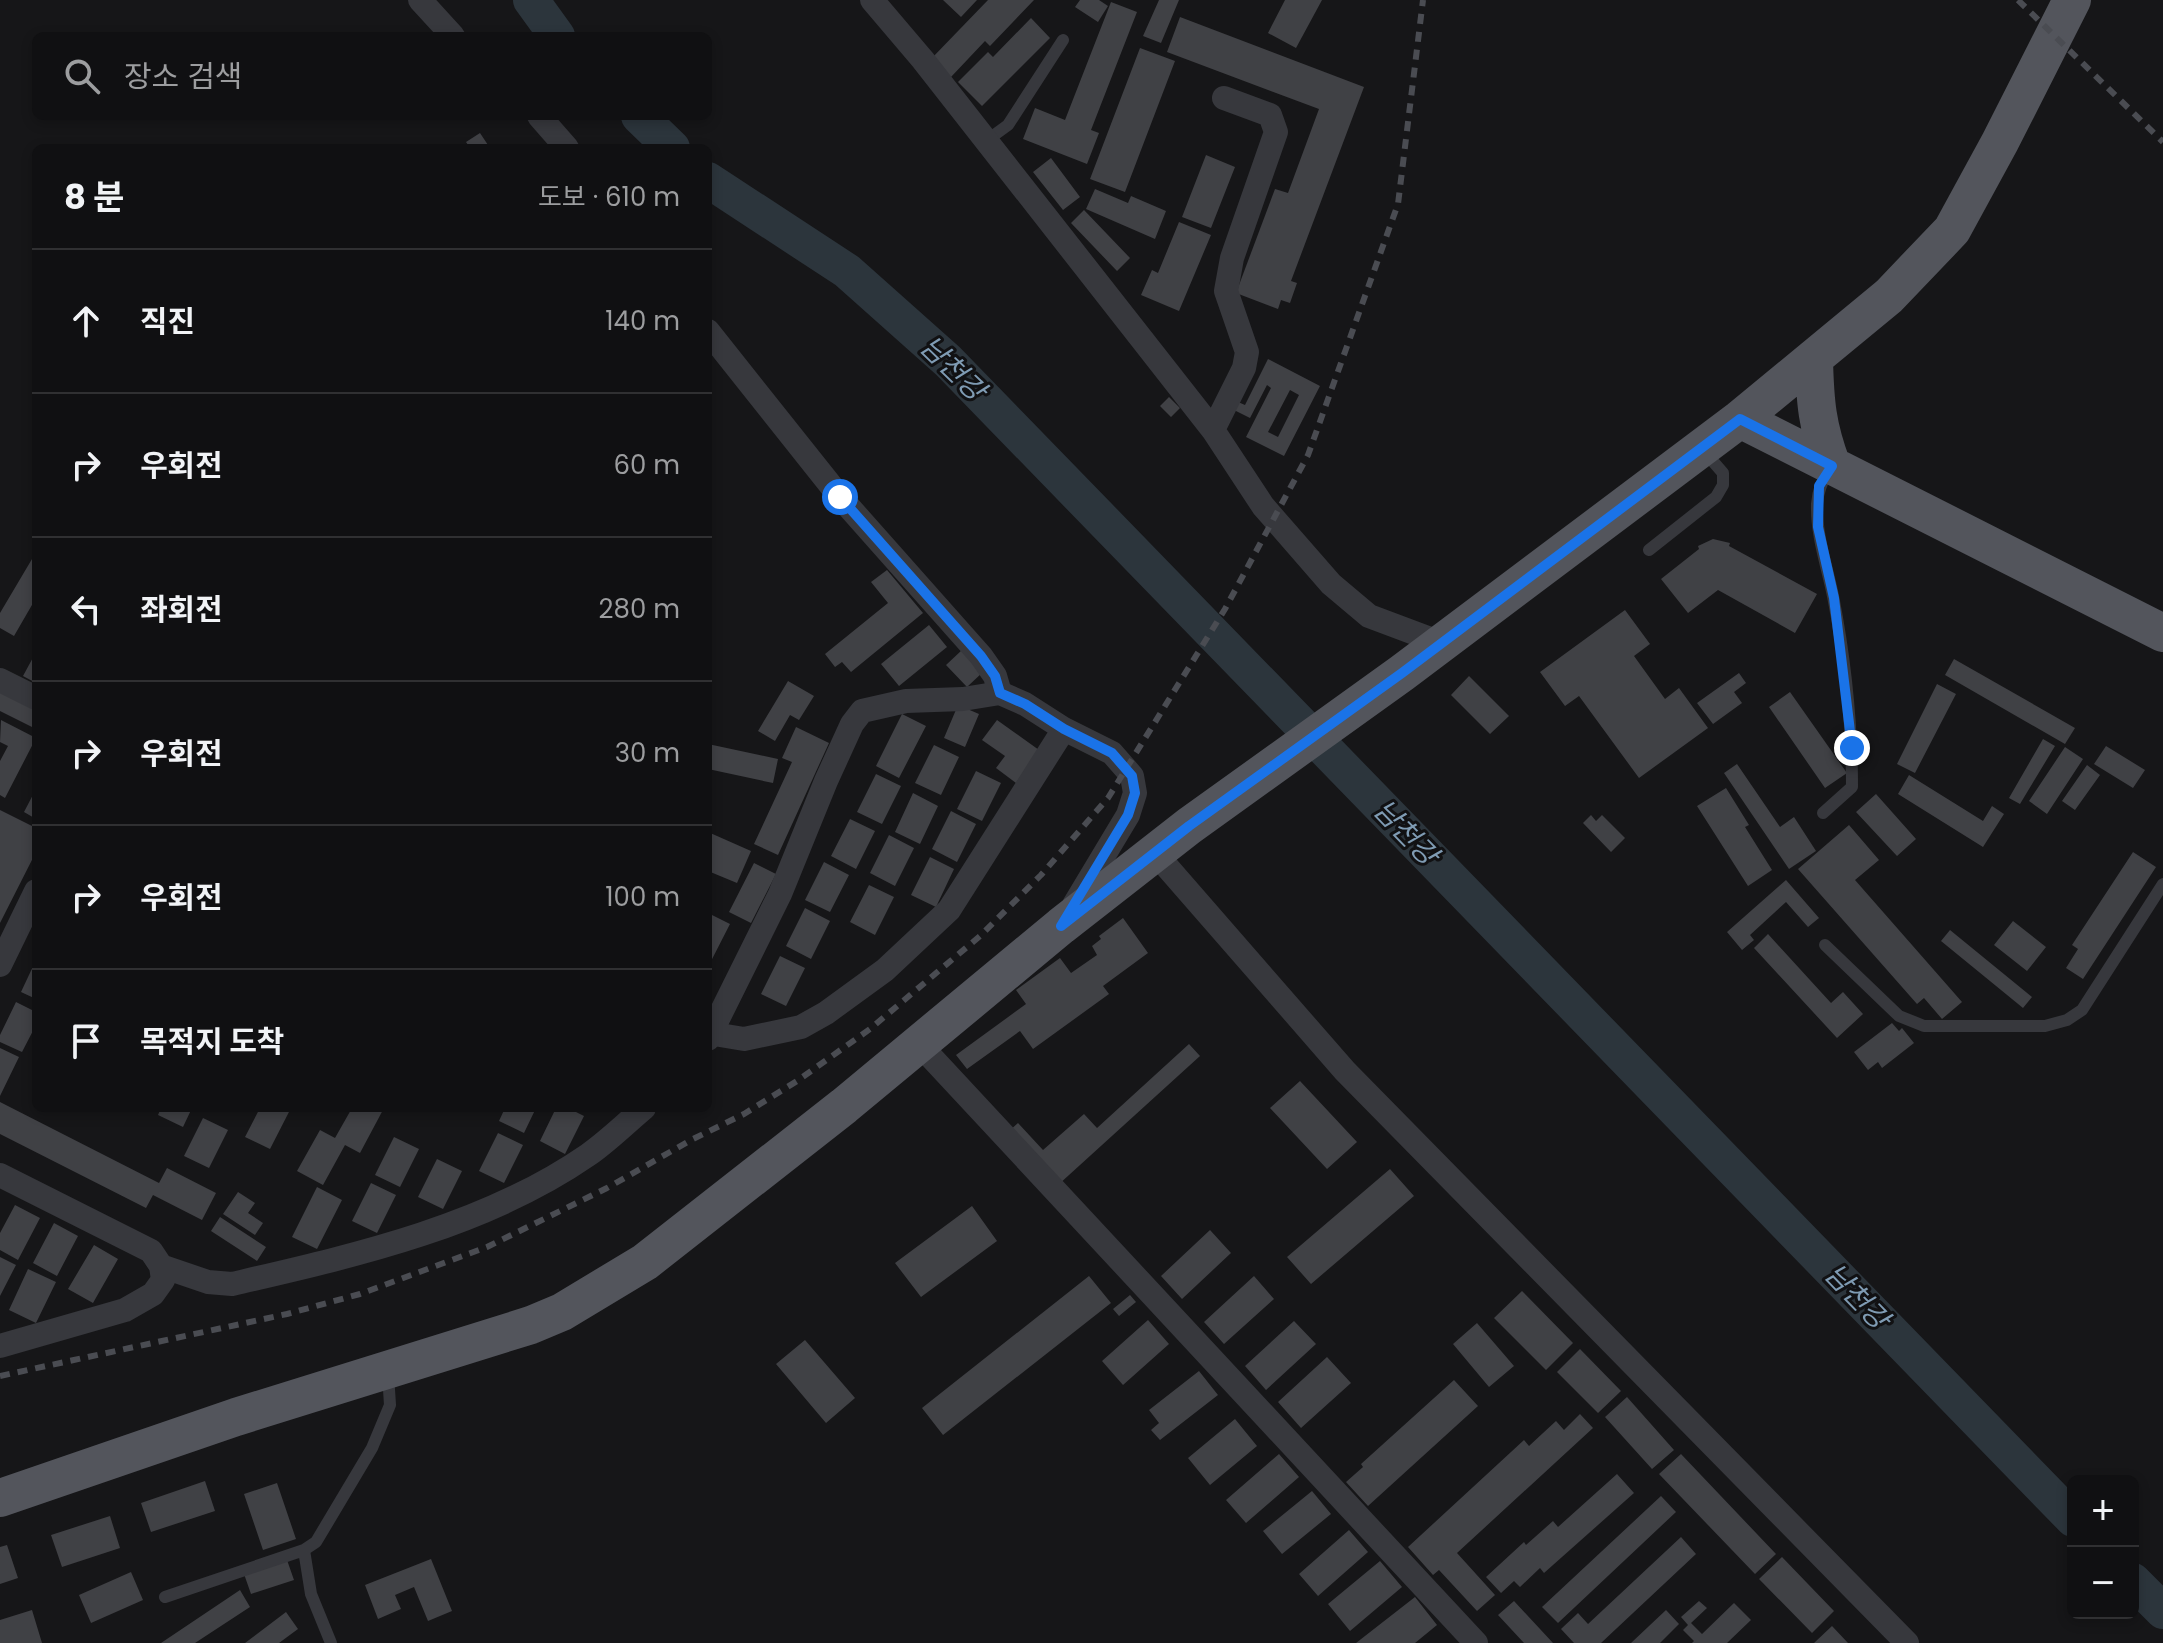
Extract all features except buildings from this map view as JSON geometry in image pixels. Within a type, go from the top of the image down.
[{"type":"main road","points":[[0,1498],[236,1417],[531,1325],[562,1312],[608,1285],[670,1242],[1189,826],[1402,673],[1740,419],[1889,296],[1952,230],[2072,0]]},
{"type":"main road","points":[[1814,359],[1819,432],[1832,466]]},
{"type":"main road","points":[[1740,419],[2163,633]]},
{"type":"street","points":[[420,0],[449,32]]},
{"type":"street","points":[[872,0],[1213,430],[1263,506],[1331,584],[1369,616],[1441,643]]},
{"type":"street","points":[[1213,430],[1244,368],[1247,352],[1226,291],[1232,258],[1276,132],[1270,115],[1224,98]]},
{"type":"street","points":[[542,120],[564,144]]},
{"type":"street","points":[[712,336],[840,497],[981,656],[995,676],[1000,693]]},
{"type":"street","points":[[0,680],[32,696]]},
{"type":"street","points":[[712,1029],[780,894],[852,724],[862,711],[906,701],[963,699],[1000,693],[1112,753],[1132,776],[1135,793],[1128,815],[1061,926]]},
{"type":"street","points":[[712,1035],[744,1039],[801,1027],[826,1013],[885,970],[949,910],[1064,729]]},
{"type":"street","points":[[1155,853],[1345,1071],[1907,1643]]},
{"type":"street","points":[[0,965],[32,899]]},
{"type":"street","points":[[919,1044],[1476,1643]]},
{"type":"street","points":[[161,1266],[208,1282],[232,1284],[436,1228],[515,1196],[558,1174],[617,1134],[640,1112]]},
{"type":"street","points":[[0,1175],[151,1251],[161,1266],[163,1280],[153,1294],[125,1310],[0,1346]]},
{"type":"lane","points":[[986,141],[1008,125],[1063,40]]},
{"type":"lane","points":[[1649,550],[1716,497],[1723,485],[1723,473],[1701,448]]},
{"type":"lane","points":[[1823,813],[1852,787],[1852,748],[1834,598],[1818,527],[1819,486],[1832,466]]},
{"type":"lane","points":[[1825,945],[1899,1016],[1924,1026],[2045,1026],[2067,1020],[2082,1010],[2163,884]]},
{"type":"lane","points":[[165,1597],[304,1550],[316,1542],[372,1448],[390,1405],[388,1371]]},
{"type":"lane","points":[[304,1550],[311,1594],[331,1643]]},
{"type":"waterway","name":"남천강","points":[[531,0],[554,32]]},
{"type":"waterway","name":"남천강","points":[[643,120],[668,144]]},
{"type":"waterway","name":"남천강","points":[[712,183],[847,271],[948,361],[2067,1513]]},
{"type":"waterway","name":"남천강","points":[[2139,1587],[2163,1611]]},
{"type":"railway","points":[[0,1376],[287,1314],[360,1294],[487,1247],[607,1188],[744,1114],[797,1081],[870,1029],[980,936],[1041,875],[1108,798],[1225,609],[1308,455],[1398,204],[1423,0]]},
{"type":"railway","points":[[2018,0],[2163,142]]},
{"type":"route","points":[[840,497],[981,656],[995,676],[1000,693],[1112,753],[1132,776],[1135,793],[1128,815],[1061,926],[1189,826],[1402,673],[1740,419],[1832,466],[1819,486],[1818,527],[1834,598],[1852,748]]}]
